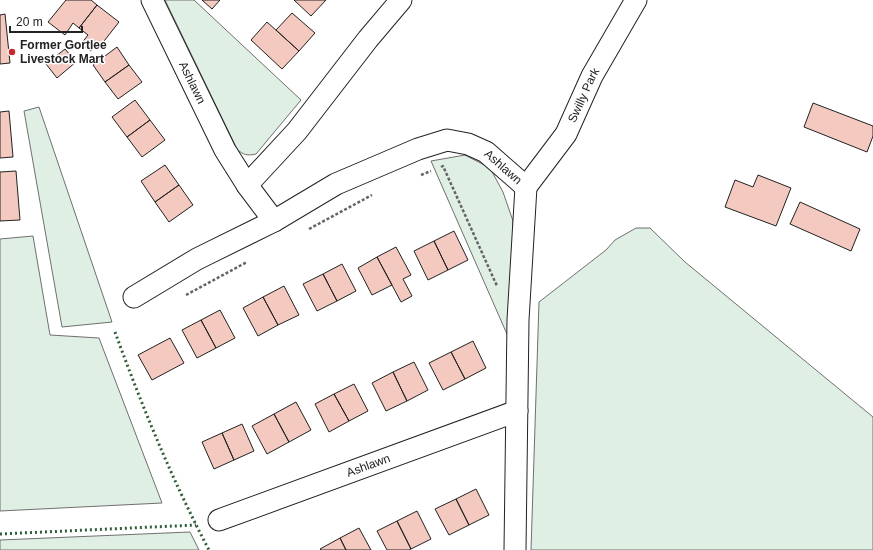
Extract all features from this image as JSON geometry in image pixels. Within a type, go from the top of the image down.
[{"type":"street","name":"Ashlawn","points":[[152,0],[225,150],[247,185],[274,221]]},
{"type":"street","points":[[247,185],[296,131],[368,39],[401,0]]},
{"type":"street","name":"Swilly Park","points":[[526,187],[566,134],[592,76],[636,0]]},
{"type":"street","name":"Ashlawn","points":[[134,297],[197,259],[274,221],[336,184],[418,149],[447,140],[468,144],[486,152],[526,187],[518,320],[515,550]]},
{"type":"street","name":"Ashlawn","points":[[219,520],[517,411]]},
{"type":"path","points":[[414,177],[443,166],[499,290]]},
{"type":"path","points":[[305,231],[378,192]]},
{"type":"path","points":[[182,297],[250,260]]},
{"type":"green space","points":[[165,0],[194,0],[301,100],[256,154],[250,155],[241,153],[237,149]]},
{"type":"green space","points":[[39,107],[112,322],[62,327],[24,111]]},
{"type":"green space","points":[[465,155],[490,168],[503,192],[513,221],[510,341],[431,161]]},
{"type":"green space","points":[[636,228],[650,228],[685,262],[873,417],[873,550],[531,550],[539,302],[606,250],[615,240]]},
{"type":"green space","points":[[33,236],[50,335],[99,338],[162,503],[0,511],[0,239]]},
{"type":"green space","points":[[190,532],[199,550],[0,550],[0,540]]},
{"type":"building","points":[[66,0],[91,0],[97,5],[79,28],[73,23],[65,35],[48,22]]},
{"type":"building","points":[[202,0],[220,0],[212,9]]},
{"type":"building","points":[[294,0],[326,0],[311,16]]},
{"type":"building","points":[[97,5],[119,22],[101,45],[98,43],[91,51],[81,44],[88,35],[79,28]]},
{"type":"building","points":[[292,13],[315,33],[299,51],[276,30]]},
{"type":"building","points":[[5,14],[10,63],[0,64],[0,15]]},
{"type":"building","points":[[267,22],[299,51],[282,69],[251,40]]},
{"type":"building","points":[[117,47],[129,65],[105,82],[93,65]]},
{"type":"building","points":[[65,49],[76,62],[57,78],[46,64]]},
{"type":"building","points":[[129,65],[142,82],[118,99],[105,82]]},
{"type":"building","points":[[135,100],[150,120],[127,137],[112,117]]},
{"type":"building","points":[[813,103],[873,126],[873,136],[867,152],[804,127]]},
{"type":"building","points":[[9,111],[13,157],[0,158],[0,112]]},
{"type":"building","points":[[150,120],[165,140],[142,157],[127,137]]},
{"type":"building","points":[[165,165],[179,185],[155,202],[141,181]]},
{"type":"building","points":[[16,171],[20,220],[0,221],[0,172]]},
{"type":"building","points":[[758,175],[791,188],[776,226],[725,207],[735,180],[753,187]]},
{"type":"building","points":[[179,185],[193,205],[169,222],[155,202]]},
{"type":"building","points":[[800,202],[860,229],[851,251],[790,224]]},
{"type":"building","points":[[454,231],[468,260],[448,270],[434,241]]},
{"type":"building","points":[[434,241],[448,270],[428,280],[414,251]]},
{"type":"building","points":[[396,247],[411,275],[403,279],[412,296],[401,302],[377,257]]},
{"type":"building","points":[[377,257],[392,285],[372,295],[358,268]]},
{"type":"building","points":[[342,264],[356,291],[337,301],[323,274]]},
{"type":"building","points":[[323,274],[337,301],[317,311],[303,284]]},
{"type":"building","points":[[284,286],[299,315],[278,325],[263,297]]},
{"type":"building","points":[[263,297],[278,325],[258,336],[243,308]]},
{"type":"building","points":[[220,310],[235,338],[216,348],[201,320]]},
{"type":"building","points":[[201,320],[216,348],[197,358],[182,330]]},
{"type":"building","points":[[170,338],[184,363],[152,380],[138,355]]},
{"type":"building","points":[[473,341],[486,368],[465,379],[451,352]]},
{"type":"building","points":[[451,352],[465,379],[443,390],[429,363]]},
{"type":"building","points":[[414,362],[428,390],[407,401],[393,372]]},
{"type":"building","points":[[393,372],[407,401],[386,411],[372,383]]},
{"type":"building","points":[[354,384],[368,411],[349,421],[334,394]]},
{"type":"building","points":[[334,394],[349,421],[329,432],[315,404]]},
{"type":"building","points":[[296,402],[311,430],[289,442],[274,414]]},
{"type":"building","points":[[274,414],[289,442],[267,454],[252,426]]},
{"type":"building","points":[[242,424],[254,451],[234,460],[222,433]]},
{"type":"building","points":[[222,433],[234,460],[214,469],[202,442]]},
{"type":"building","points":[[476,489],[489,515],[469,525],[456,499]]},
{"type":"building","points":[[456,499],[469,525],[449,535],[435,509]]},
{"type":"building","points":[[417,511],[431,539],[411,549],[397,521]]},
{"type":"building","points":[[397,521],[411,549],[409,550],[387,550],[377,531]]},
{"type":"building","points":[[359,528],[371,550],[346,550],[340,538]]},
{"type":"building","points":[[340,538],[346,550],[320,549]]},
{"type":"hedge","points":[[115,332],[158,442],[182,497],[209,550]]},
{"type":"hedge","points":[[0,534],[196,525]]},
{"type":"place","name":"Former Gortlee Livestock Mart","points":[[12,52]]}]
